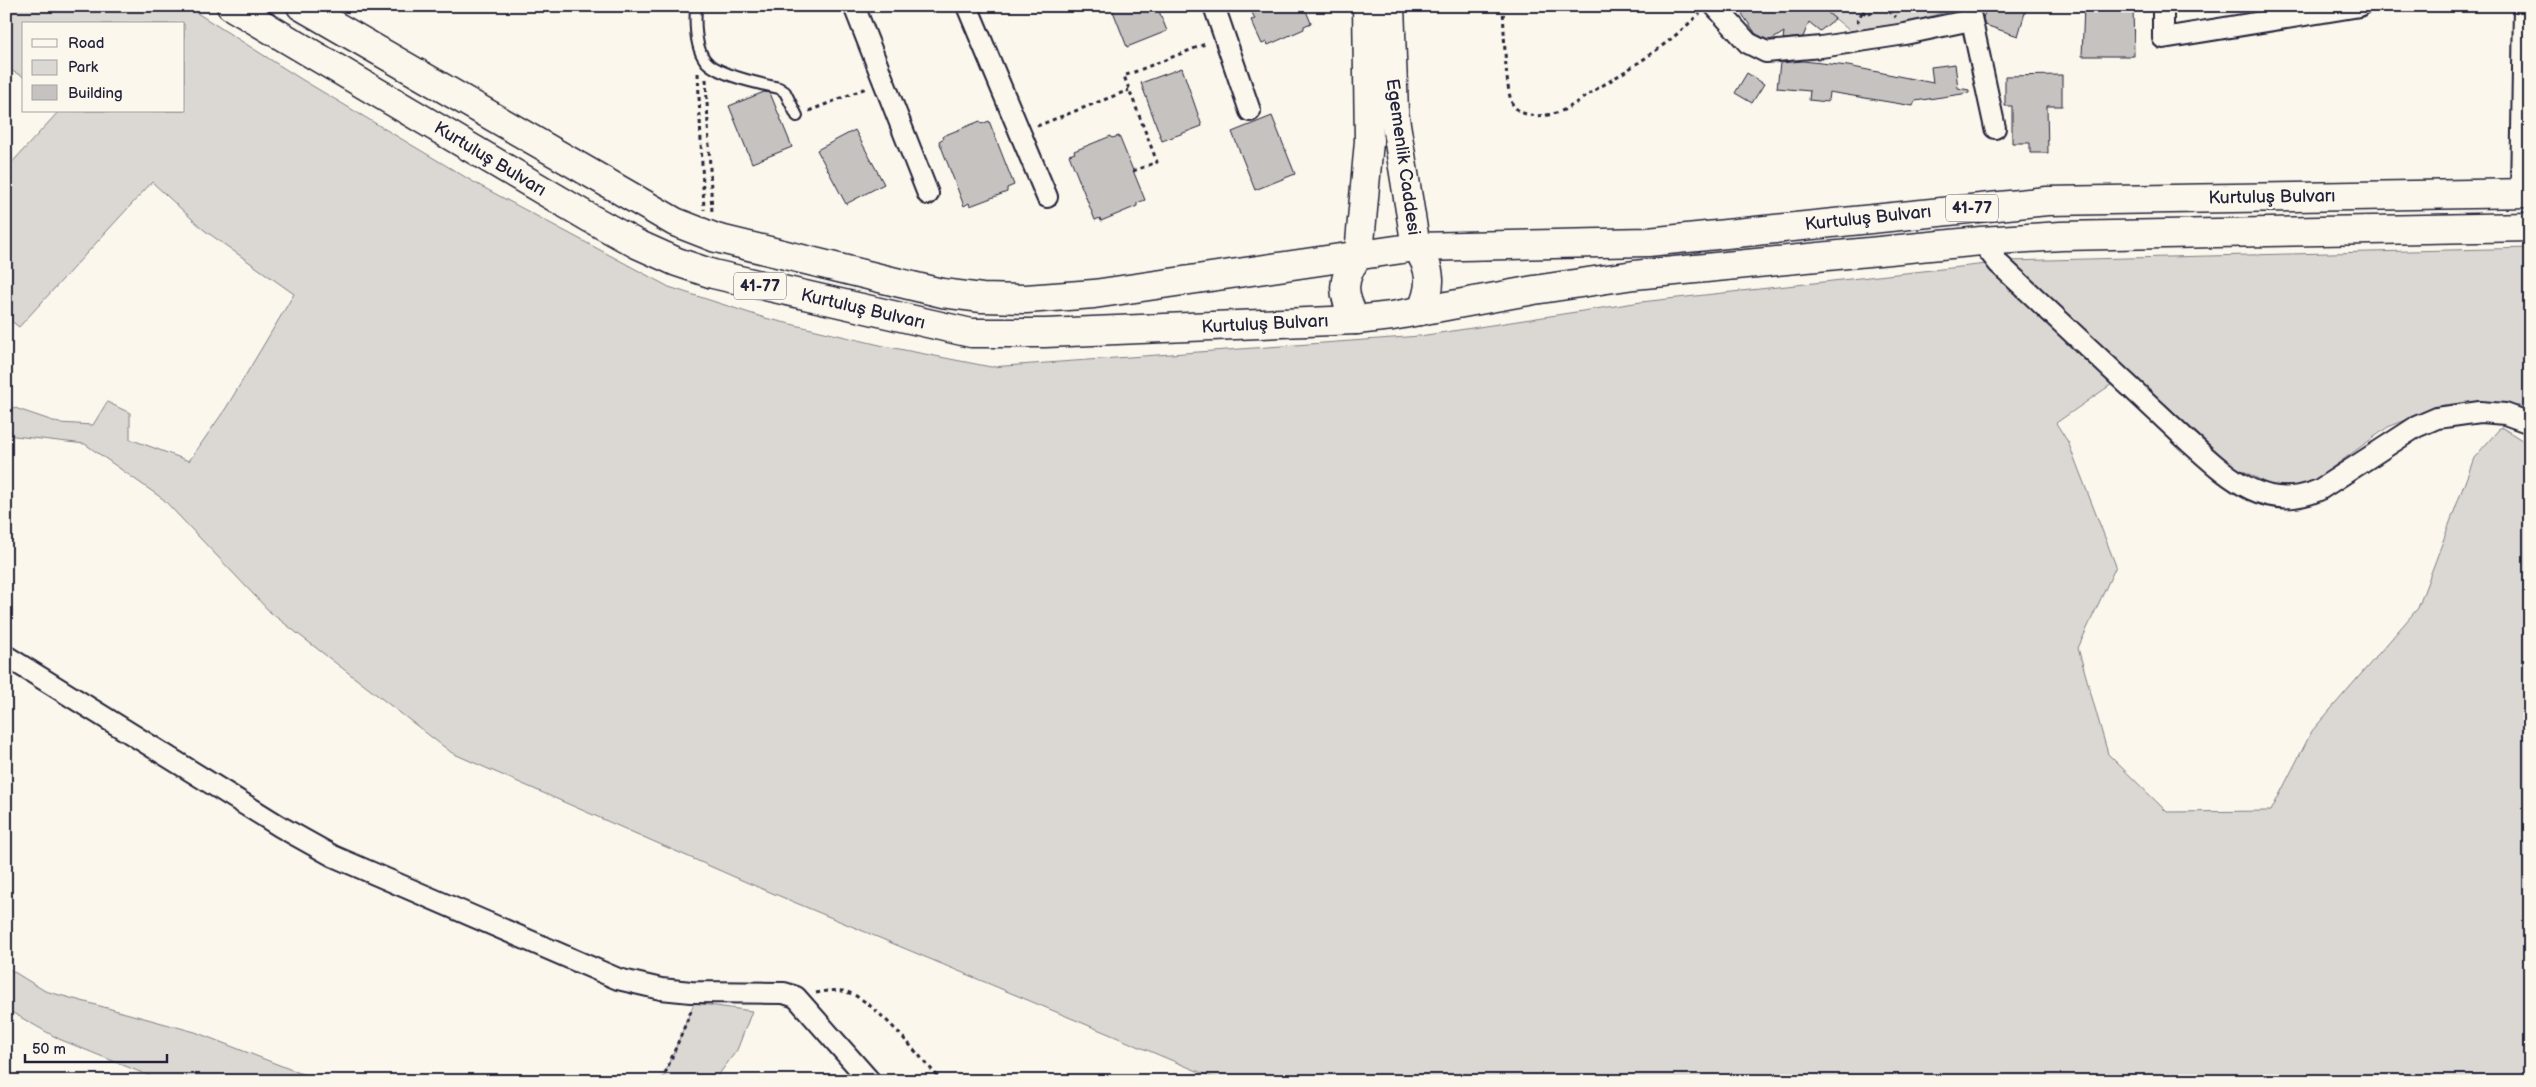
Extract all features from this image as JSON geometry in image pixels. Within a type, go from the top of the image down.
[{"type":"main road","name":"Kurtuluş Bulvarı","points":[[231,6],[596,222],[636,244],[677,262],[713,274],[971,333],[1055,333],[1356,320]]},
{"type":"main road","name":"Kurtuluş Bulvarı","points":[[300,6],[675,222],[716,238],[942,293],[982,298],[1026,299],[1094,294],[1359,254]]},
{"type":"main road","name":"Egemenlik Caddesi","points":[[1359,254],[1369,141],[1367,6]]},
{"type":"main road","name":"Egemenlik Caddesi","points":[[1390,6],[1394,112],[1416,247]]},
{"type":"main road","name":"Kurtuluş Bulvarı","points":[[1416,247],[1589,245],[1648,242],[2047,201],[2525,193]]},
{"type":"main road","name":"Kurtuluş Bulvarı","points":[[1421,311],[1534,290],[1634,275],[1981,241],[2061,236],[2530,227]]},
{"type":"main road","points":[[1416,247],[1425,258],[1431,282],[1429,295],[1421,311],[1356,320],[1345,296],[1345,282],[1349,268],[1359,254],[1416,247]]},
{"type":"street","points":[[854,6],[928,194]]},
{"type":"street","points":[[968,6],[1047,198]]},
{"type":"street","points":[[1214,6],[1250,111]]},
{"type":"street","points":[[1715,6],[1748,43],[1766,52],[1812,48],[1905,34],[1969,13],[1995,128]]},
{"type":"street","points":[[2162,6],[2163,38],[2360,6]]},
{"type":"street","points":[[2524,6],[2525,193]]},
{"type":"street","points":[[1981,241],[1999,264],[2182,435],[2219,469],[2249,490],[2286,497],[2306,496],[2319,490],[2416,427],[2436,418],[2480,412],[2505,414],[2530,424]]},
{"type":"street","points":[[6,656],[281,826],[333,856],[618,979],[661,989],[700,992],[784,993],[796,997],[870,1081]]},
{"type":"lane","points":[[696,6],[702,64],[779,88],[785,92],[797,116]]},
{"type":"path","points":[[1503,6],[1508,78],[1513,105],[1522,113],[1535,116],[1557,113],[1662,48],[1706,6]]},
{"type":"path","points":[[1856,6],[1866,14],[1875,12],[1881,6]]},
{"type":"path","points":[[1133,171],[1157,162],[1124,76],[1224,36]]},
{"type":"path","points":[[702,64],[704,213]]},
{"type":"path","points":[[702,64],[712,215]]},
{"type":"path","points":[[797,116],[884,81]]},
{"type":"path","points":[[1020,132],[1130,90]]},
{"type":"path","points":[[796,997],[831,990],[846,991],[859,997],[879,1014],[942,1081]]},
{"type":"path","points":[[662,1081],[700,992]]},
{"type":"green space","points":[[6,6],[186,6],[301,79],[477,184],[669,287],[765,318],[884,346],[991,367],[1420,336],[1641,302],[1987,264],[2112,384],[2056,423],[2068,442],[2116,566],[2078,648],[2108,754],[2167,812],[2271,811],[2312,731],[2418,608],[2474,458],[2501,427],[2530,445],[2530,1081],[1221,1081],[746,882],[452,753],[271,613],[163,499],[85,444],[6,435],[6,405],[59,423],[93,425],[107,402],[130,413],[130,439],[189,461],[226,408],[294,294],[204,230],[152,182],[19,327],[6,317],[6,169],[58,112],[185,112],[185,22],[22,22],[22,76],[6,68]]},
{"type":"green space","points":[[1820,6],[1937,6],[1948,11],[1912,22],[1850,31]]},
{"type":"green space","points":[[2530,248],[2530,412],[2520,406],[2444,405],[2388,427],[2307,486],[2276,488],[2232,465],[2008,261]]},
{"type":"green space","points":[[6,967],[45,991],[195,1032],[320,1081],[162,1081],[59,1039],[6,1009]]},
{"type":"green space","points":[[694,1003],[752,1011],[737,1050],[714,1081],[662,1081]]},
{"type":"building","points":[[1111,6],[1157,6],[1167,31],[1127,47]]},
{"type":"building","points":[[1249,6],[1304,6],[1311,23],[1304,26],[1304,29],[1268,45],[1267,42],[1262,44],[1251,20],[1255,19]]},
{"type":"building","points":[[1753,6],[1786,6],[1792,13],[1795,9],[1792,6],[1820,6],[1835,19],[1820,31],[1809,22],[1803,37],[1783,39],[1784,32],[1768,40],[1756,34],[1742,14]]},
{"type":"building","points":[[1987,6],[2027,6],[2018,36],[1985,25],[1983,18]]},
{"type":"building","points":[[2084,6],[2133,6],[2134,56],[2082,56]]},
{"type":"building","points":[[1803,61],[1848,66],[1933,83],[1931,67],[1955,64],[1958,88],[1969,90],[1969,93],[1915,101],[1913,106],[1829,92],[1828,102],[1809,100],[1810,91],[1777,88],[1780,63]]},
{"type":"building","points":[[1182,68],[1202,126],[1162,141],[1141,83]]},
{"type":"building","points":[[1747,73],[1764,84],[1752,103],[1735,93]]},
{"type":"building","points":[[2062,75],[2062,106],[2047,106],[2048,153],[2030,153],[2030,143],[2012,143],[2012,106],[2005,106],[2005,76]]},
{"type":"building","points":[[764,92],[770,93],[792,147],[752,163],[729,106]]},
{"type":"building","points":[[1272,116],[1295,174],[1255,190],[1232,132]]},
{"type":"building","points":[[980,121],[982,124],[989,121],[1014,185],[1007,188],[1007,192],[970,206],[969,203],[964,206],[939,141],[944,138],[943,136]]},
{"type":"building","points":[[855,130],[884,184],[846,204],[817,150]]},
{"type":"building","points":[[1111,136],[1112,138],[1119,136],[1145,200],[1137,203],[1137,206],[1101,221],[1100,218],[1095,220],[1069,155],[1075,153],[1074,151]]}]
